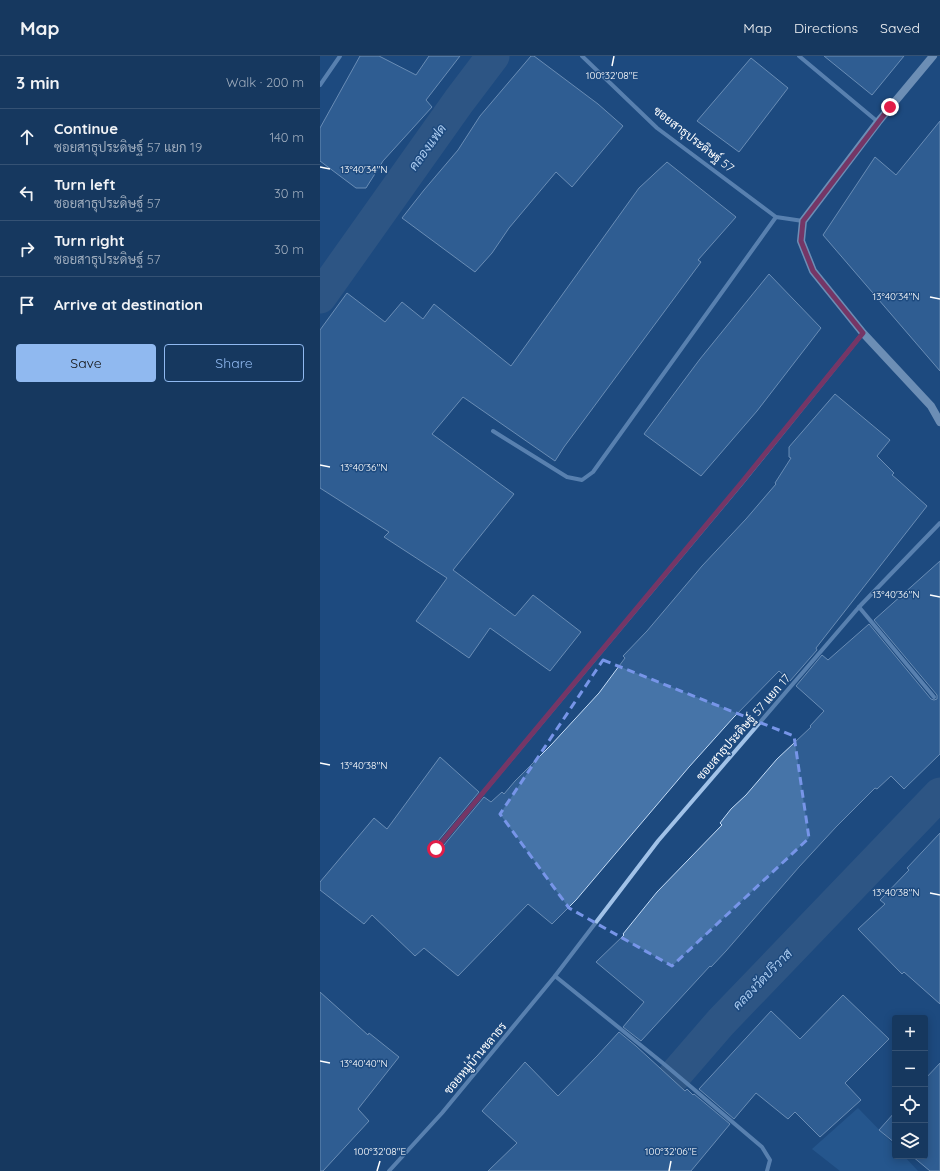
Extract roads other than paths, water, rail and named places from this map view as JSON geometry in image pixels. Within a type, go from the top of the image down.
[{"type":"street","points":[[320,85],[340,56]]},
{"type":"street","name":"ซอยสาธุประดิษฐ์ 57","points":[[582,56],[657,128],[776,217],[803,221]]},
{"type":"street","points":[[799,56],[878,122]]},
{"type":"street","points":[[933,56],[878,122],[803,221],[801,241],[813,271],[863,333],[931,406],[940,422]]},
{"type":"street","points":[[493,431],[567,477],[582,480],[592,472],[776,217]]},
{"type":"street","points":[[436,849],[737,489],[863,333]]},
{"type":"street","name":"ซอยสาธุประดิษฐ์ 57 แยก 17","points":[[572,953],[658,841],[859,606],[940,523]]},
{"type":"street","points":[[859,606],[934,697]]},
{"type":"street","name":"ซอยหมู่บ้านชลาธร","points":[[389,1171],[442,1113],[555,976],[572,953]]},
{"type":"street","points":[[555,976],[664,1064],[762,1147],[770,1160],[767,1171]]},
{"type":"waterway","name":"คลองแฟด","points":[[320,297],[459,101],[493,56]]},
{"type":"waterway","name":"คลองวัดปริวาส","points":[[592,1171],[721,1022],[940,794]]}]
